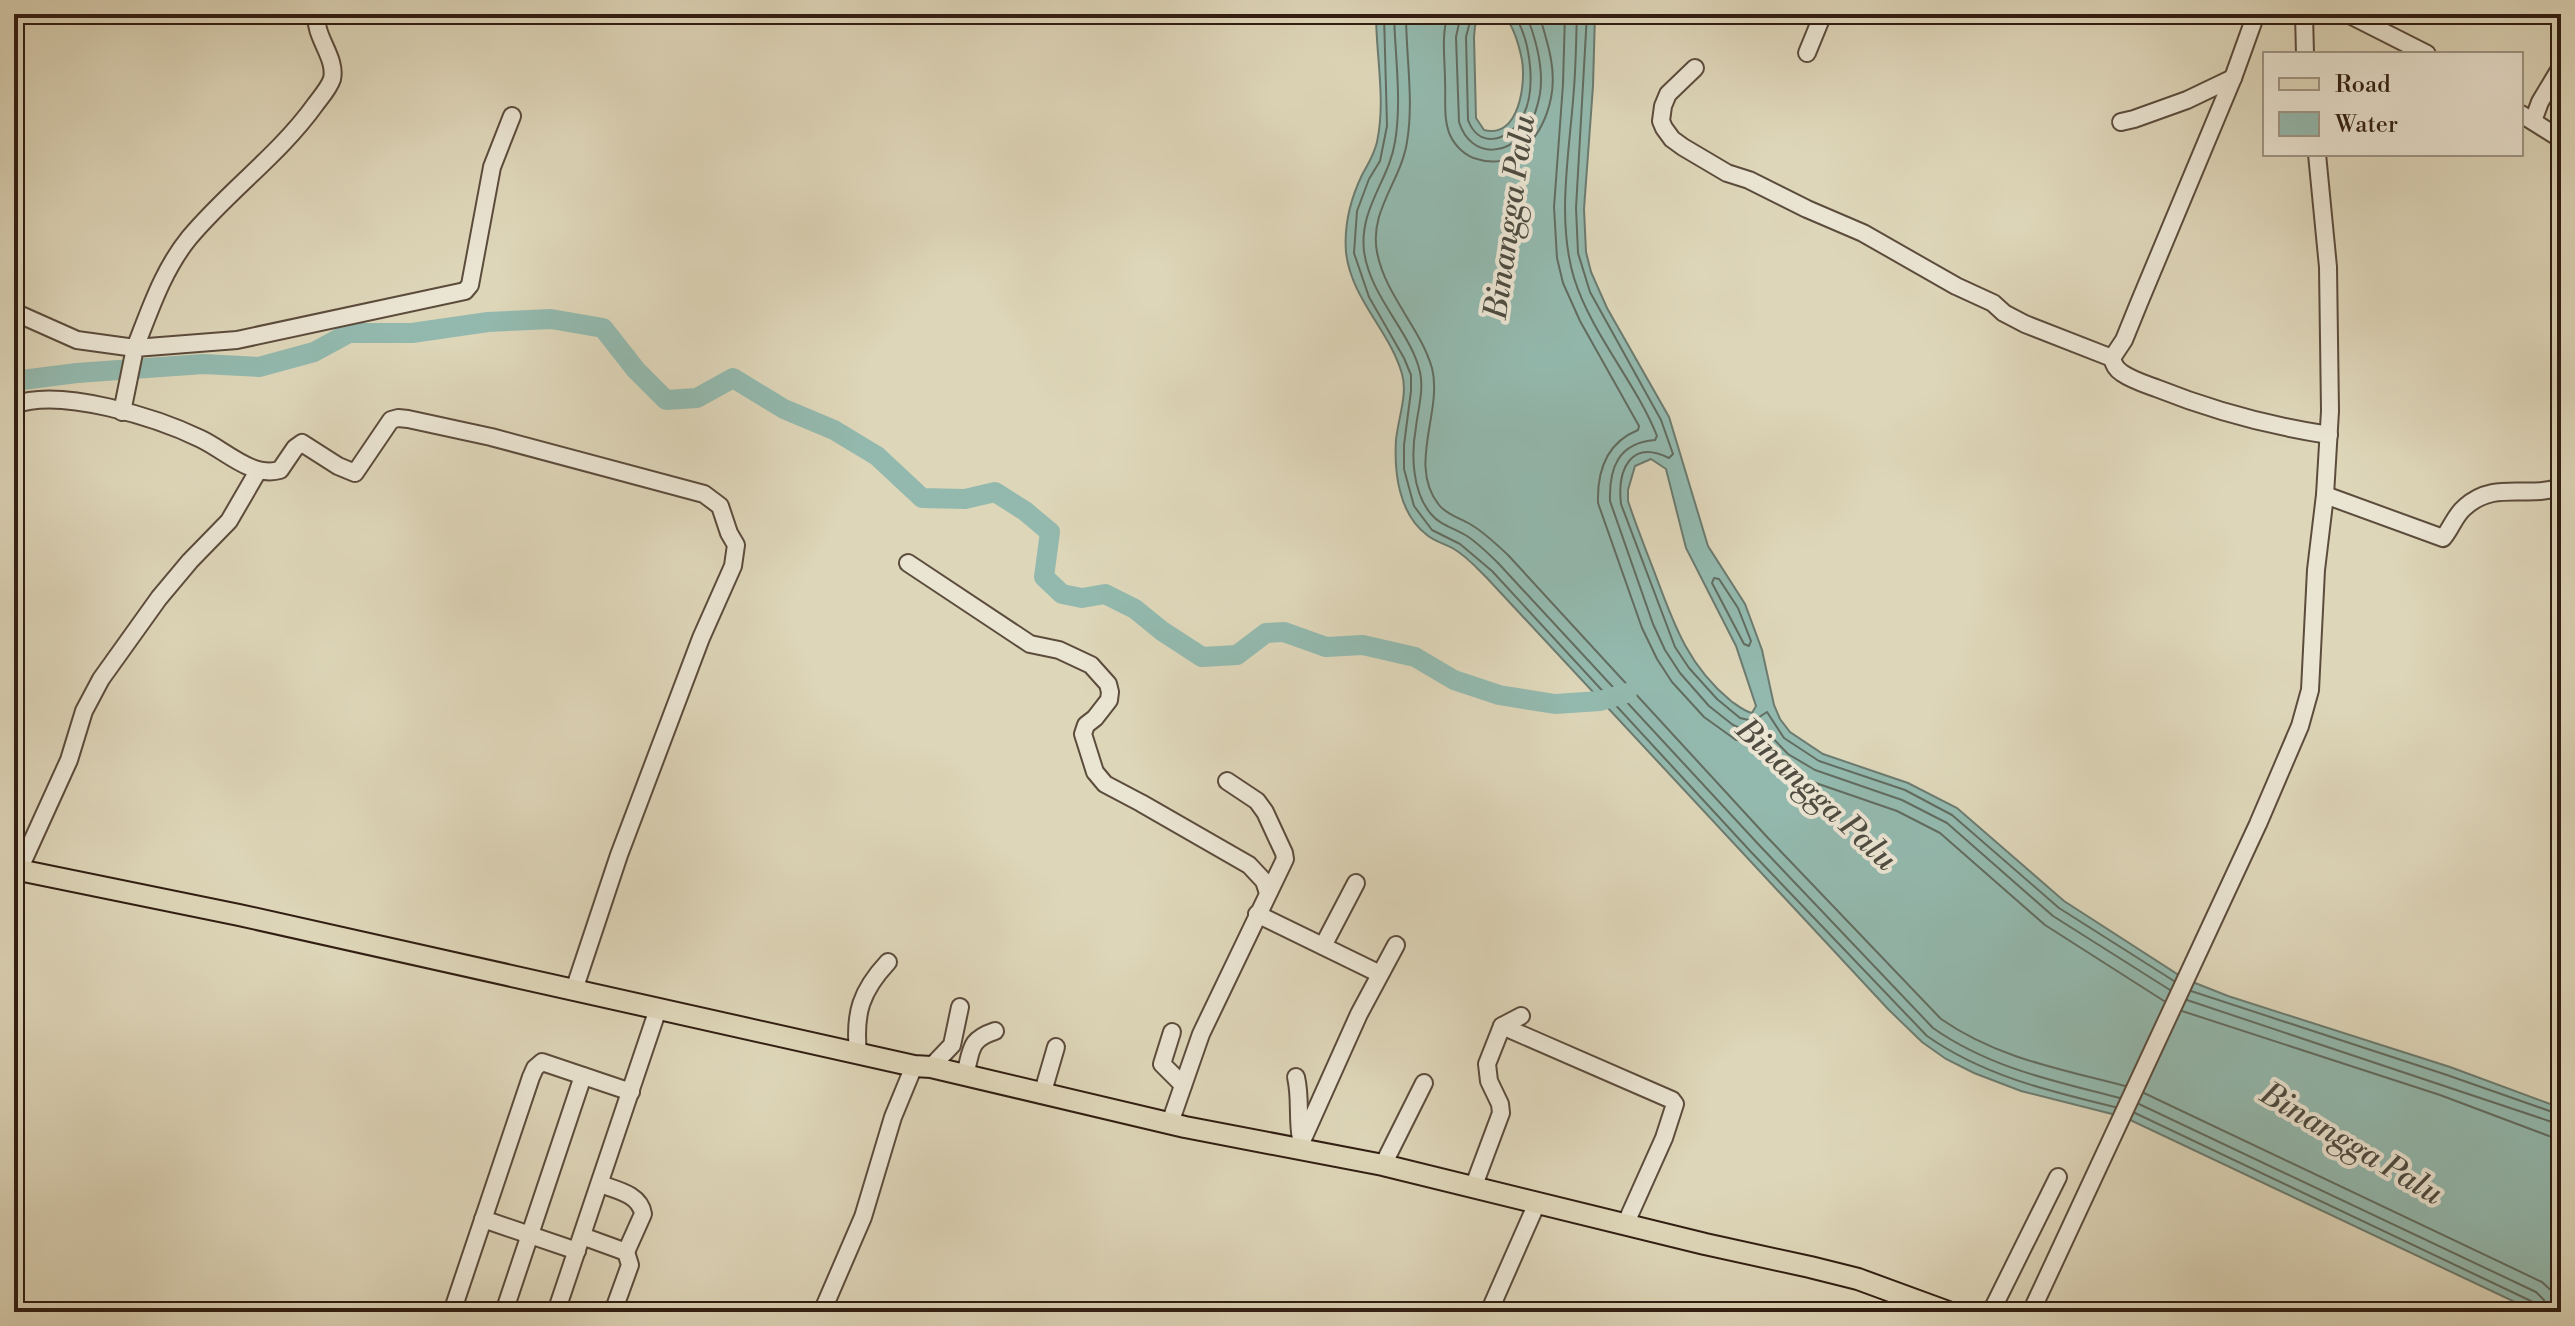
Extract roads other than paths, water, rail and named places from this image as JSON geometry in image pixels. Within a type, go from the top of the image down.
[{"type":"main road","points":[[17,869],[239,915],[1170,1123],[1300,1145],[1858,1279],[1948,1312]]},
{"type":"street","points":[[122,412],[134,354],[163,281],[190,238],[281,145],[331,82],[332,68],[317,27],[317,14]]},
{"type":"street","points":[[1807,53],[1823,14]]},
{"type":"street","points":[[2112,358],[2124,340],[2233,78],[2256,14]]},
{"type":"street","points":[[2304,14],[2305,52]]},
{"type":"street","points":[[2348,14],[2423,52]]},
{"type":"street","points":[[2561,67],[2527,118],[2561,139]]},
{"type":"street","points":[[1695,68],[1668,94],[1663,106],[1661,121],[1664,128],[1683,147],[1727,173],[1749,180],[1863,233],[1956,286],[1993,303],[2025,324],[2112,358]]},
{"type":"street","points":[[2121,122],[2187,100],[2233,78]]},
{"type":"street","points":[[14,312],[77,340],[134,354],[237,340],[465,291],[470,285],[492,167],[512,116]]},
{"type":"street","points":[[2031,1312],[2258,824],[2304,711],[2311,678],[2316,570],[2329,435],[2331,347],[2317,156]]},
{"type":"street","points":[[2112,358],[2115,367],[2123,374],[2167,392],[2278,426],[2329,435]]},
{"type":"street","points":[[14,405],[47,399],[79,402],[122,412],[201,439],[258,471],[269,473],[280,470],[302,443],[355,473],[387,425],[398,418],[491,437],[704,494],[720,506],[736,545],[733,566],[701,638],[619,855],[574,990]]},
{"type":"street","points":[[17,869],[69,760],[84,711],[101,679],[159,598],[229,521],[258,471]]},
{"type":"street","points":[[2325,495],[2443,538],[2465,506],[2495,490],[2525,493],[2561,487]]},
{"type":"street","points":[[908,563],[1030,644],[1059,650],[1091,665],[1108,684],[1110,692],[1109,700],[1086,725],[1083,734],[1095,772],[1105,784],[1249,865],[1264,881],[1268,893]]},
{"type":"street","points":[[1170,1123],[1201,1034],[1285,859],[1265,812],[1257,801],[1227,781]]},
{"type":"street","points":[[1323,946],[1356,883]]},
{"type":"street","points":[[1257,914],[1380,974]]},
{"type":"street","points":[[1300,1145],[1359,1014],[1396,945]]},
{"type":"street","points":[[858,1053],[856,1031],[863,995],[888,962]]},
{"type":"street","points":[[822,1312],[863,1217],[893,1117],[922,1066],[952,1045],[960,1007]]},
{"type":"street","points":[[556,1312],[658,1009]]},
{"type":"street","points":[[1473,1188],[1501,1113],[1487,1070],[1502,1026],[1521,1016]]},
{"type":"street","points":[[1502,1026],[1672,1100],[1675,1104],[1664,1138],[1625,1225]]},
{"type":"street","points":[[965,1075],[976,1040],[995,1031]]},
{"type":"street","points":[[1172,1032],[1162,1064],[1183,1085]]},
{"type":"street","points":[[1042,1095],[1056,1047]]},
{"type":"street","points":[[452,1312],[535,1068],[542,1062],[631,1092]]},
{"type":"street","points":[[504,1312],[583,1076]]},
{"type":"street","points":[[1296,1077],[1300,1099],[1300,1145]]},
{"type":"street","points":[[1383,1165],[1424,1083]]},
{"type":"street","points":[[1991,1312],[2058,1177]]},
{"type":"street","points":[[600,1184],[632,1197],[642,1208],[643,1214],[626,1252],[630,1265],[613,1312]]},
{"type":"street","points":[[1489,1312],[1537,1203]]},
{"type":"street","points":[[483,1219],[530,1234],[626,1252]]},
{"type":"water","name":"Binangga Palu","points":[[1376,14],[1482,14],[1475,26],[1474,37],[1476,118],[1484,130],[1496,131],[1512,118],[1518,107],[1523,82],[1519,48],[1513,29],[1503,14],[1595,14],[1584,209],[1586,252],[1591,272],[1607,308],[1669,417],[1708,546],[1745,604],[1762,650],[1774,705],[1790,732],[1823,754],[1908,783],[1957,808],[2064,901],[2185,979],[2228,996],[2450,1067],[2561,1108],[2561,1312],[2536,1312],[2124,1117],[2021,1091],[1946,1059],[1922,1042],[1888,1009],[1478,569],[1467,558],[1430,537],[1418,526],[1404,504],[1396,466],[1396,440],[1404,390],[1402,374],[1389,343],[1355,285],[1346,252],[1347,222],[1352,203],[1374,151],[1380,126]],"holes":[[[1651,459],[1666,469],[1686,548],[1736,646],[1756,706],[1752,713],[1736,705],[1716,687],[1692,657],[1668,608],[1634,519],[1628,490],[1635,466]]]},
{"type":"waterway","points":[[14,381],[203,364],[259,367],[314,352],[349,333],[412,333],[488,322],[551,319],[603,328],[636,370],[666,400],[697,398],[733,378],[784,409],[834,430],[877,456],[922,498],[965,499],[995,492],[1050,532],[1044,577],[1062,594],[1082,598],[1105,594],[1135,609],[1202,657],[1237,655],[1266,633],[1284,632],[1326,647],[1363,645],[1415,657],[1454,680],[1499,695],[1555,704],[1600,701],[1627,693]]}]
